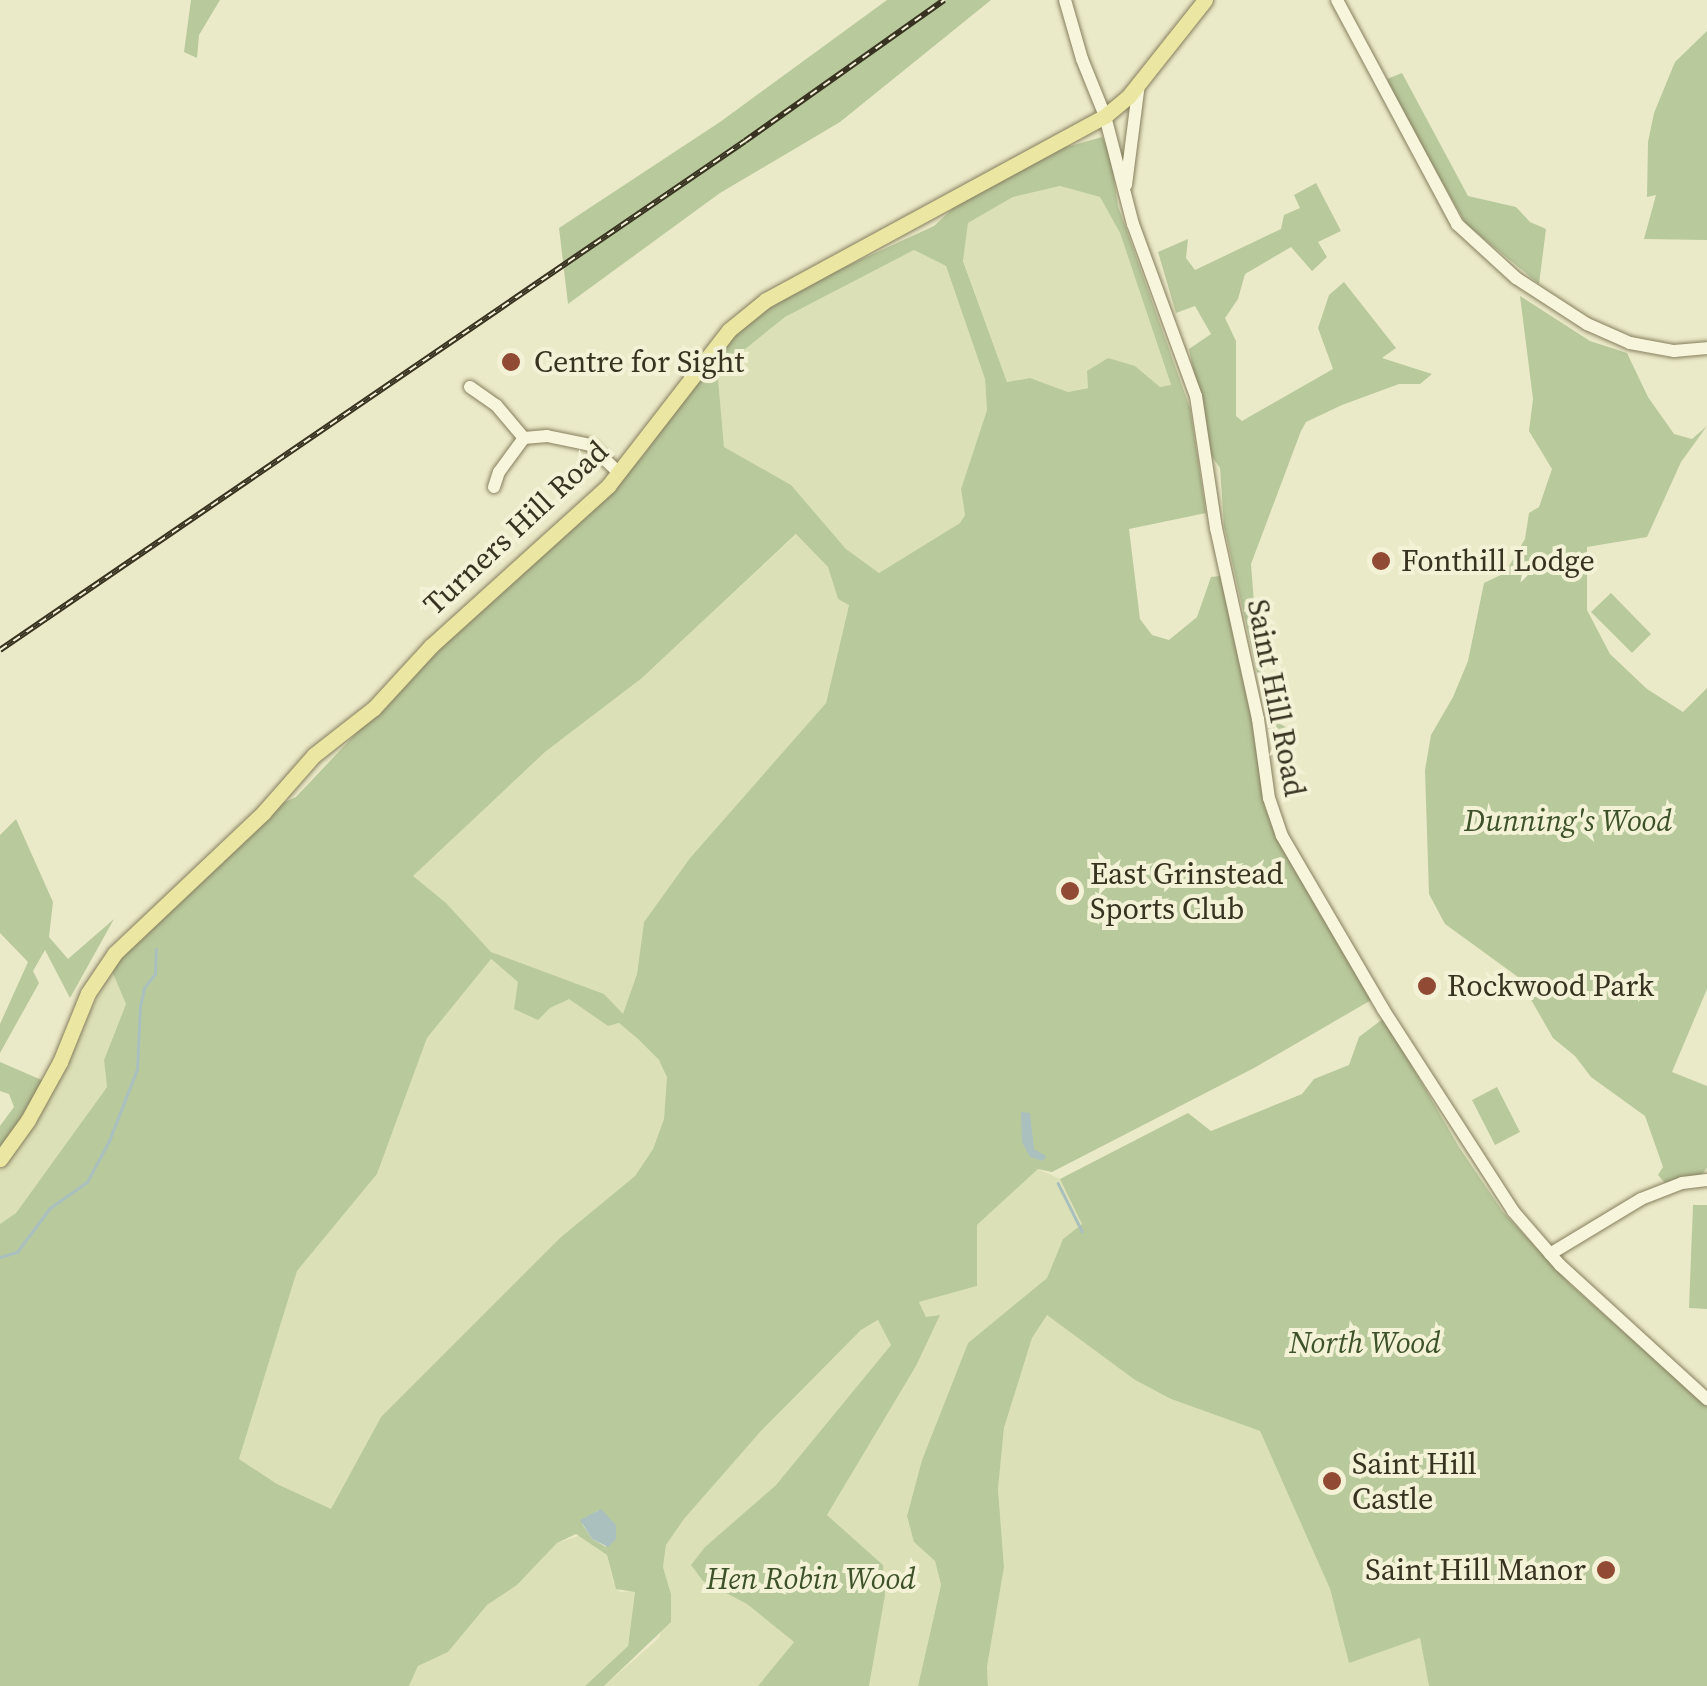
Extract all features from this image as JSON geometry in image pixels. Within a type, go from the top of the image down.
[{"type":"main road","name":"Turners Hill Road","points":[[0,1159],[36,1106],[88,993],[115,952],[262,814],[314,755],[374,708],[431,646],[557,536],[618,473],[702,362],[745,315],[1105,116],[1139,83],[1205,0]]},
{"type":"street","name":"Saint Hill Road","points":[[1064,0],[1105,116],[1125,194],[1196,396],[1216,528],[1258,720],[1269,798],[1282,836],[1486,1172],[1550,1254],[1707,1399]]},
{"type":"street","points":[[1337,0],[1456,224],[1516,278],[1587,324],[1630,343],[1674,351],[1707,348]]},
{"type":"street","points":[[1125,194],[1139,83]]},
{"type":"street","points":[[470,387],[496,405],[524,438]]},
{"type":"street","points":[[524,438],[547,436],[590,445],[618,473]]},
{"type":"street","points":[[494,486],[524,438]]},
{"type":"street","points":[[1550,1254],[1641,1200],[1682,1183],[1707,1180]]},
{"type":"green space","points":[[191,0],[220,0],[199,35],[197,58],[184,52]]},
{"type":"green space","points":[[887,0],[991,0],[840,122],[720,193],[568,304],[559,228],[720,122]]},
{"type":"green space","points":[[1707,31],[1707,240],[1644,239],[1656,195],[1647,197],[1648,142],[1654,113],[1675,62]]},
{"type":"green space","points":[[1402,73],[1468,196],[1516,207],[1530,222],[1546,229],[1539,284],[1466,224],[1396,101],[1387,79]]},
{"type":"green space","name":"Hen Robin Wood","points":[[1102,137],[1110,152],[1118,206],[1190,408],[1206,513],[1129,529],[1140,619],[1152,635],[1169,640],[1197,617],[1211,577],[1220,576],[1251,717],[1265,808],[1280,843],[1373,999],[1254,1068],[1052,1172],[1038,1169],[977,1225],[977,1286],[919,1302],[926,1317],[940,1315],[916,1366],[827,1515],[883,1565],[885,1595],[869,1686],[758,1686],[794,1642],[747,1604],[703,1581],[691,1565],[705,1547],[776,1485],[891,1345],[878,1320],[861,1330],[761,1431],[684,1519],[666,1545],[663,1567],[671,1594],[671,1622],[604,1686],[585,1686],[628,1646],[635,1592],[616,1589],[607,1555],[576,1534],[557,1543],[517,1585],[487,1605],[448,1652],[418,1666],[409,1686],[0,1686],[0,1224],[16,1213],[107,1087],[104,1060],[126,1004],[111,969],[281,804],[296,797],[433,652],[581,520],[643,456],[706,364],[748,323],[797,289],[934,226],[962,200],[1063,148]],"holes":[[[1060,186],[1100,197],[1120,233],[1171,385],[1160,387],[1135,366],[1108,358],[1087,371],[1088,388],[1068,392],[1030,378],[1007,382],[963,261],[968,223],[1013,197]],[[914,250],[946,266],[985,379],[987,410],[961,489],[965,515],[960,523],[879,573],[846,549],[791,485],[724,447],[718,378],[739,354],[785,317]],[[796,534],[828,567],[838,599],[849,605],[826,703],[690,858],[644,922],[637,974],[623,1014],[604,994],[491,952],[446,903],[413,876],[545,752],[642,678]],[[491,959],[518,982],[514,1009],[538,1020],[550,1008],[569,999],[608,1026],[619,1023],[659,1060],[667,1077],[664,1119],[653,1149],[635,1176],[561,1237],[381,1417],[331,1509],[277,1484],[239,1459],[297,1271],[377,1174],[427,1038]],[[598,1510],[606,1547],[592,1539],[582,1524]]]},
{"type":"green space","points":[[1316,183],[1341,231],[1318,242],[1327,257],[1312,271],[1291,247],[1245,274],[1238,299],[1225,318],[1236,341],[1236,416],[1242,421],[1333,369],[1318,328],[1329,295],[1344,282],[1396,348],[1382,358],[1432,374],[1420,384],[1399,384],[1342,405],[1306,422],[1301,431],[1251,564],[1256,629],[1266,676],[1276,722],[1286,727],[1279,729],[1268,721],[1224,526],[1220,468],[1211,455],[1189,349],[1211,334],[1195,306],[1176,313],[1158,252],[1188,239],[1186,258],[1195,270],[1281,229],[1284,215],[1300,208],[1294,195]]},
{"type":"green space","points":[[1060,186],[1100,197],[1120,233],[1171,386],[1160,387],[1135,366],[1087,371],[1089,387],[1068,392],[1030,378],[1007,382],[963,260],[968,223],[1013,197]]},
{"type":"green space","points":[[914,250],[946,266],[985,379],[987,410],[961,489],[965,515],[960,523],[879,573],[846,549],[791,485],[724,448],[718,378],[739,354],[785,317]]},
{"type":"green space","name":"Dunning's Wood","points":[[1520,296],[1590,341],[1627,353],[1648,397],[1674,434],[1692,439],[1707,426],[1681,462],[1647,537],[1587,547],[1587,610],[1610,654],[1647,689],[1683,712],[1707,688],[1707,989],[1672,1072],[1707,1086],[1707,1168],[1701,1175],[1665,1183],[1658,1175],[1663,1167],[1645,1116],[1591,1077],[1575,1056],[1553,1038],[1518,977],[1445,924],[1429,894],[1425,770],[1431,735],[1468,661],[1484,583],[1505,573],[1525,539],[1529,513],[1539,507],[1552,469],[1529,431],[1533,399]]},
{"type":"green space","points":[[797,534],[828,567],[838,599],[849,604],[826,703],[690,858],[644,922],[637,974],[623,1015],[603,994],[491,952],[413,876],[545,752],[642,678]]},
{"type":"green space","points":[[1611,593],[1651,634],[1632,653],[1591,612]]},
{"type":"green space","points":[[16,819],[53,902],[49,937],[68,959],[114,919],[70,998],[45,950],[33,971],[39,983],[0,1053],[0,1024],[28,962],[0,933],[0,835]]},
{"type":"green space","points":[[490,959],[550,1008],[569,998],[608,1026],[619,1023],[638,1039],[659,1060],[668,1077],[664,1119],[653,1149],[635,1176],[561,1237],[381,1417],[331,1510],[277,1484],[239,1459],[297,1271],[377,1174],[427,1038]]},
{"type":"green space","points":[[111,969],[126,1004],[104,1060],[107,1087],[16,1213],[0,1224],[0,1170],[50,1094]]},
{"type":"green space","name":"North Wood","points":[[1384,1018],[1459,1147],[1503,1212],[1571,1285],[1707,1406],[1707,1686],[1429,1686],[1420,1638],[1349,1663],[1330,1589],[1260,1431],[1171,1399],[1135,1380],[1047,1315],[1032,1338],[1004,1428],[998,1489],[1004,1567],[987,1667],[988,1686],[918,1686],[941,1585],[935,1561],[914,1542],[907,1516],[922,1460],[968,1343],[1047,1278],[1063,1239],[1082,1224],[1060,1179],[1188,1113],[1211,1131],[1302,1094],[1314,1079],[1349,1065],[1359,1037]]},
{"type":"green space","points":[[0,1062],[44,1081],[0,1151],[0,1126],[14,1107],[9,1094],[0,1091]]},
{"type":"green space","points":[[1497,1087],[1520,1132],[1495,1145],[1472,1100]]},
{"type":"green space","points":[[1038,1169],[1060,1179],[1083,1223],[1063,1239],[1047,1278],[968,1343],[922,1460],[907,1516],[915,1542],[935,1561],[941,1585],[918,1686],[869,1686],[883,1565],[827,1515],[916,1366],[939,1316],[926,1317],[919,1302],[977,1286],[977,1225]]},
{"type":"green space","points":[[1693,1205],[1707,1205],[1707,1309],[1689,1308]]},
{"type":"green space","points":[[1047,1314],[1135,1380],[1171,1399],[1260,1431],[1330,1589],[1349,1662],[1420,1638],[1429,1686],[988,1686],[987,1667],[1004,1567],[998,1489],[1004,1428],[1032,1338]]},
{"type":"green space","points":[[879,1320],[891,1345],[776,1485],[705,1547],[703,1581],[747,1604],[794,1642],[758,1686],[604,1686],[659,1638],[671,1594],[663,1567],[666,1545],[684,1519],[761,1431],[861,1330]]},
{"type":"green space","points":[[581,1535],[607,1555],[614,1584],[620,1592],[635,1591],[628,1646],[585,1686],[409,1686],[418,1666],[448,1652],[487,1605],[517,1585],[557,1543]]},
{"type":"water","points":[[1021,1112],[1030,1113],[1034,1149],[1046,1156],[1043,1161],[1030,1157],[1022,1142]]},
{"type":"water","points":[[601,1509],[616,1525],[616,1539],[608,1547],[592,1539],[580,1520]]},
{"type":"waterway","points":[[0,1257],[17,1252],[50,1208],[87,1182],[109,1141],[137,1069],[140,1006],[144,988],[155,974],[156,949]]},
{"type":"waterway","points":[[1058,1183],[1082,1231]]},
{"type":"railway","points":[[0,650],[745,141],[944,0]]},
{"type":"place","name":"Centre for Sight","points":[[511,362]]},
{"type":"place","name":"Fonthill Lodge","points":[[1381,561]]},
{"type":"place","name":"East Grinstead Sports Club","points":[[1070,891]]},
{"type":"place","name":"Rockwood Park","points":[[1427,986]]},
{"type":"place","name":"Saint Hill Castle","points":[[1332,1481]]},
{"type":"place","name":"Saint Hill Manor","points":[[1606,1570]]}]
